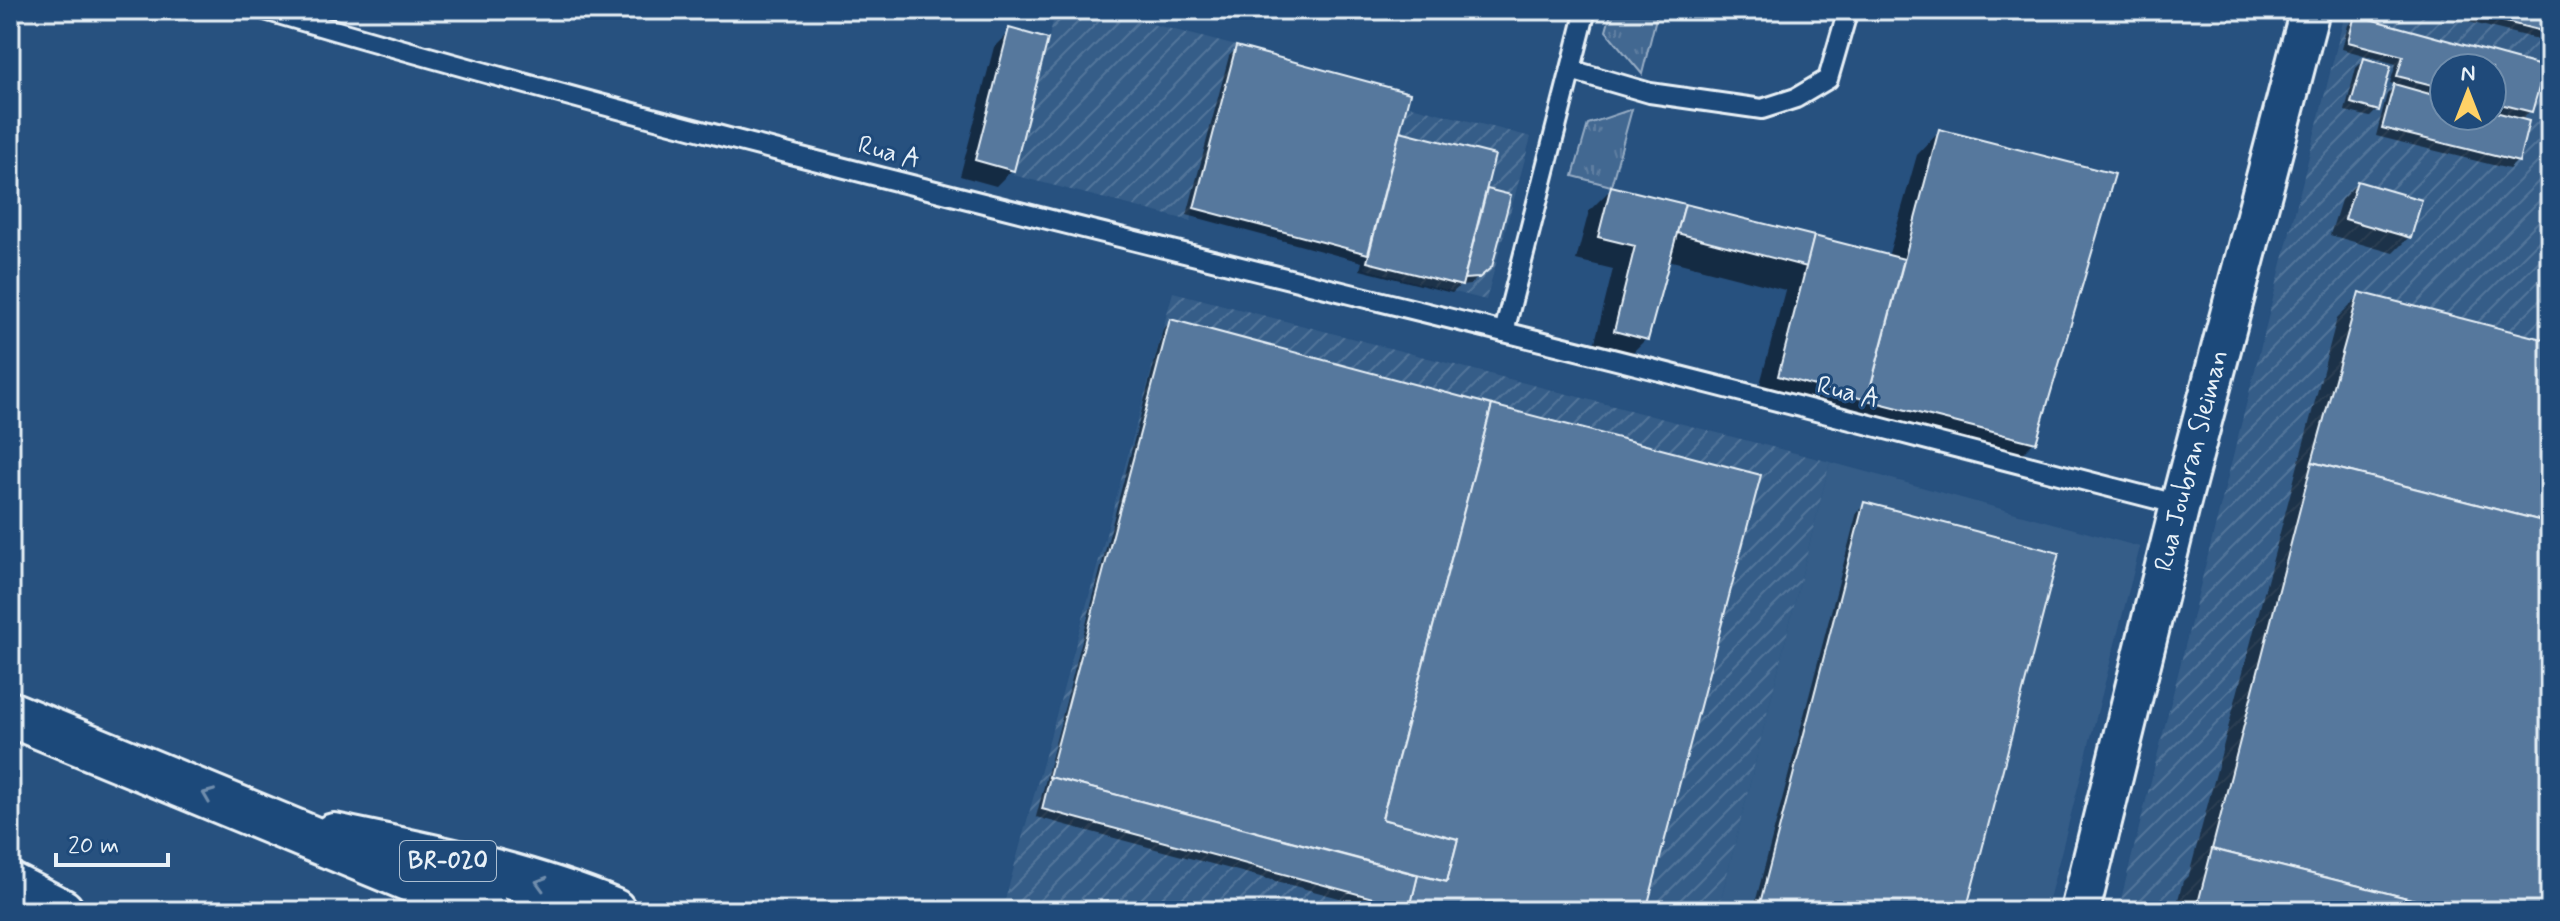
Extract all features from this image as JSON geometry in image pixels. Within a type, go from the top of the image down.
[{"type":"main road","name":"BR-020","points":[[10,714],[487,911]]},
{"type":"main road","name":"BR-020","points":[[279,823],[503,873],[556,887],[613,911]]},
{"type":"main road","points":[[10,885],[61,911]]},
{"type":"street","name":"Rua Joubran Sleiman","points":[[2080,911],[2180,505],[2310,10]]},
{"type":"lane","name":"Rua A","points":[[265,10],[644,116],[907,185],[1504,332],[2180,505]]},
{"type":"lane","points":[[1504,332],[1586,10]]},
{"type":"lane","points":[[1571,70],[1650,93],[1762,109],[1796,98],[1828,79],[1848,10]]},
{"type":"shaded area","points":[[1056,10],[1098,10],[1236,46],[1410,93],[1407,105],[1531,137],[1486,300],[1365,269],[1369,254],[1194,208],[1191,221],[1013,175]]},
{"type":"shaded area","points":[[2346,10],[2550,10],[2550,911],[2118,911]]},
{"type":"shaded area","points":[[1173,292],[1830,462],[1718,911],[1002,911]]},
{"type":"shaded area","points":[[1830,462],[2140,547],[2046,911],[1718,911]]},
{"type":"green space","points":[[1612,10],[1658,10],[1642,74],[1606,31]]},
{"type":"green space","points":[[1632,109],[1611,186],[1573,176],[1588,124]]},
{"type":"building","points":[[2458,10],[2550,10],[2550,33]]},
{"type":"building","points":[[2355,15],[2490,52],[2428,52],[2428,84],[2397,76],[2403,56],[2348,42]]},
{"type":"building","points":[[1009,28],[1048,39],[1014,171],[975,160]]},
{"type":"building","points":[[1236,46],[1410,93],[1368,254],[1194,208]]},
{"type":"building","points":[[2508,57],[2545,67],[2532,112],[2508,106]]},
{"type":"building","points":[[2364,58],[2391,66],[2379,111],[2351,103]]},
{"type":"building","points":[[2394,84],[2428,94],[2428,132],[2508,132],[2508,115],[2529,121],[2519,162],[2382,128]]},
{"type":"building","points":[[1939,129],[2115,174],[2036,443],[1867,400]]},
{"type":"building","points":[[1400,131],[1495,155],[1462,286],[1367,262]]},
{"type":"building","points":[[2357,181],[2422,200],[2411,238],[2345,219]]},
{"type":"building","points":[[1611,186],[1685,204],[1648,340],[1614,331],[1635,246],[1598,237]]},
{"type":"building","points":[[1487,189],[1511,195],[1492,267],[1479,278],[1464,279]]},
{"type":"building","points":[[1685,204],[1814,236],[1807,267],[1677,233]]},
{"type":"building","points":[[1814,236],[1904,259],[1867,400],[1778,376]]},
{"type":"building","points":[[2359,292],[2550,341],[2550,523],[2312,462]]},
{"type":"building","points":[[1170,319],[1492,405],[1382,819],[1458,839],[1447,882],[1049,777]]},
{"type":"building","points":[[1492,405],[1761,475],[1646,911],[1409,911],[1418,875],[1447,882],[1458,839],[1382,819]]},
{"type":"building","points":[[2312,462],[2550,523],[2550,911],[2459,911],[2212,849]]},
{"type":"building","points":[[1864,502],[2059,553],[1966,911],[1758,911]]},
{"type":"building","points":[[1050,777],[1418,875],[1410,908],[1042,809]]},
{"type":"building","points":[[2212,849],[2459,911],[2196,911]]}]
